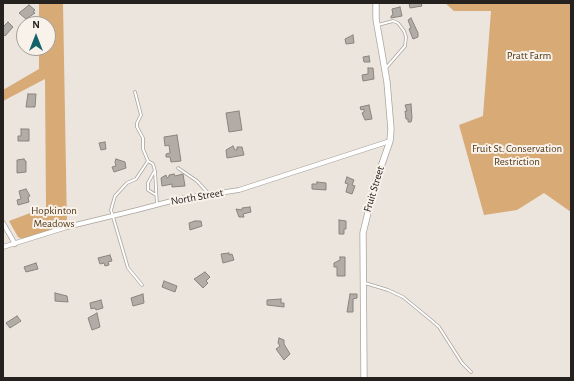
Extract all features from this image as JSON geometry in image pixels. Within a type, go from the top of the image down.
[{"type":"street","name":"Fruit Street","points":[[364,378],[364,224],[375,184],[390,142],[391,118],[376,25],[376,3]]},
{"type":"street","name":"North Street","points":[[3,247],[67,227],[157,205],[245,188],[390,142]]},
{"type":"street","points":[[3,223],[15,244]]},
{"type":"lane","points":[[376,25],[392,21],[398,24],[404,31],[406,38],[405,46],[384,70]]},
{"type":"lane","points":[[135,92],[141,115],[136,123],[143,138],[143,149],[148,161],[153,164],[155,171],[157,205]]},
{"type":"lane","points":[[142,285],[128,268],[111,210],[115,196],[127,183],[136,179],[148,161]]},
{"type":"lane","points":[[178,168],[197,181],[206,189],[209,195]]},
{"type":"lane","points":[[155,171],[148,183],[148,190],[156,195]]},
{"type":"lane","points":[[364,283],[388,290],[403,297],[431,320],[439,327],[462,363],[471,372]]},
{"type":"green space","name":"Hopkinton Meadows","points":[[39,3],[63,3],[67,227],[22,239],[18,237],[9,221],[46,207],[45,79],[3,101],[3,90],[39,69],[39,56],[56,56],[56,16],[39,16]]},
{"type":"green space","points":[[445,3],[571,3],[571,212],[544,193],[517,210],[484,215],[459,125],[483,116],[491,11],[454,11]]},
{"type":"building","points":[[409,3],[421,3],[422,6],[410,8]]},
{"type":"building","points":[[29,5],[35,10],[33,12],[35,13],[30,16],[22,16],[19,13]]},
{"type":"building","points":[[400,7],[402,16],[391,18],[393,15],[392,9]]},
{"type":"building","points":[[411,18],[418,33],[418,37],[413,39],[409,29],[411,28],[408,20]]},
{"type":"building","points":[[8,22],[13,27],[5,36],[3,34],[3,27]]},
{"type":"building","points":[[353,35],[354,43],[346,44],[345,39]]},
{"type":"building","points":[[369,56],[370,62],[364,62],[363,57]]},
{"type":"building","points":[[368,68],[373,68],[374,79],[363,81],[362,75],[368,74]]},
{"type":"building","points":[[28,94],[36,94],[35,107],[26,107]]},
{"type":"building","points":[[411,104],[412,118],[411,122],[408,122],[408,119],[406,119],[405,111],[407,111],[405,105]]},
{"type":"building","points":[[369,105],[372,119],[365,120],[362,113],[364,112],[364,109],[361,110],[360,107]]},
{"type":"building","points":[[239,111],[242,130],[229,132],[226,113]]},
{"type":"building","points":[[21,129],[29,129],[29,141],[18,141],[18,136],[21,136]]},
{"type":"building","points":[[177,135],[181,161],[171,162],[170,157],[166,157],[166,154],[170,153],[169,145],[165,146],[164,137]]},
{"type":"building","points":[[105,142],[106,149],[101,150],[99,143]]},
{"type":"building","points":[[233,146],[235,150],[237,150],[237,147],[242,147],[244,155],[227,158],[226,150]]},
{"type":"building","points":[[24,159],[26,161],[26,172],[17,173],[17,160]]},
{"type":"building","points":[[116,159],[125,162],[126,168],[114,172],[112,167],[116,166]]},
{"type":"building","points":[[174,174],[175,176],[183,174],[185,186],[172,187],[172,184],[162,186],[161,178],[166,175],[167,178],[169,175]]},
{"type":"building","points":[[347,177],[354,180],[352,185],[355,186],[352,194],[346,192],[348,184],[345,183]]},
{"type":"building","points":[[317,182],[326,183],[326,190],[312,189],[312,184],[317,184]]},
{"type":"building","points":[[26,189],[30,196],[28,197],[29,202],[18,205],[17,200],[21,199],[19,191]]},
{"type":"building","points":[[250,207],[251,212],[243,214],[244,217],[239,217],[236,209],[242,210],[242,208]]},
{"type":"building","points":[[339,220],[346,221],[346,229],[344,229],[344,234],[339,234]]},
{"type":"building","points":[[201,221],[202,226],[190,230],[189,223]]},
{"type":"building","points":[[229,253],[229,255],[232,254],[234,260],[223,263],[221,254]]},
{"type":"building","points":[[110,255],[112,261],[108,262],[109,265],[105,266],[104,263],[100,264],[98,258]]},
{"type":"building","points":[[340,257],[345,257],[345,276],[337,276],[337,267],[334,267],[334,263],[340,260]]},
{"type":"building","points":[[36,263],[38,269],[26,272],[24,267]]},
{"type":"building","points":[[205,272],[210,277],[206,281],[208,283],[203,288],[194,279]]},
{"type":"building","points":[[164,281],[177,286],[175,292],[162,287]]},
{"type":"building","points":[[55,293],[67,296],[68,302],[55,301]]},
{"type":"building","points":[[143,294],[144,303],[133,306],[131,298]]},
{"type":"building","points":[[350,294],[357,294],[357,298],[353,299],[353,312],[347,312]]},
{"type":"building","points":[[281,299],[281,303],[284,303],[284,307],[267,305],[267,300]]},
{"type":"building","points":[[101,300],[103,308],[96,310],[95,308],[91,309],[90,303]]},
{"type":"building","points":[[97,313],[100,327],[92,330],[88,318]]},
{"type":"building","points":[[17,316],[21,321],[10,328],[6,323]]},
{"type":"building","points":[[279,338],[284,340],[284,344],[290,354],[284,360],[276,349],[280,346],[278,343]]},
{"type":"park label","name":"Pratt Farm","points":[[529,56]]},
{"type":"park label","name":"Fruit St. Conservation Restriction","points":[[517,155]]}]
